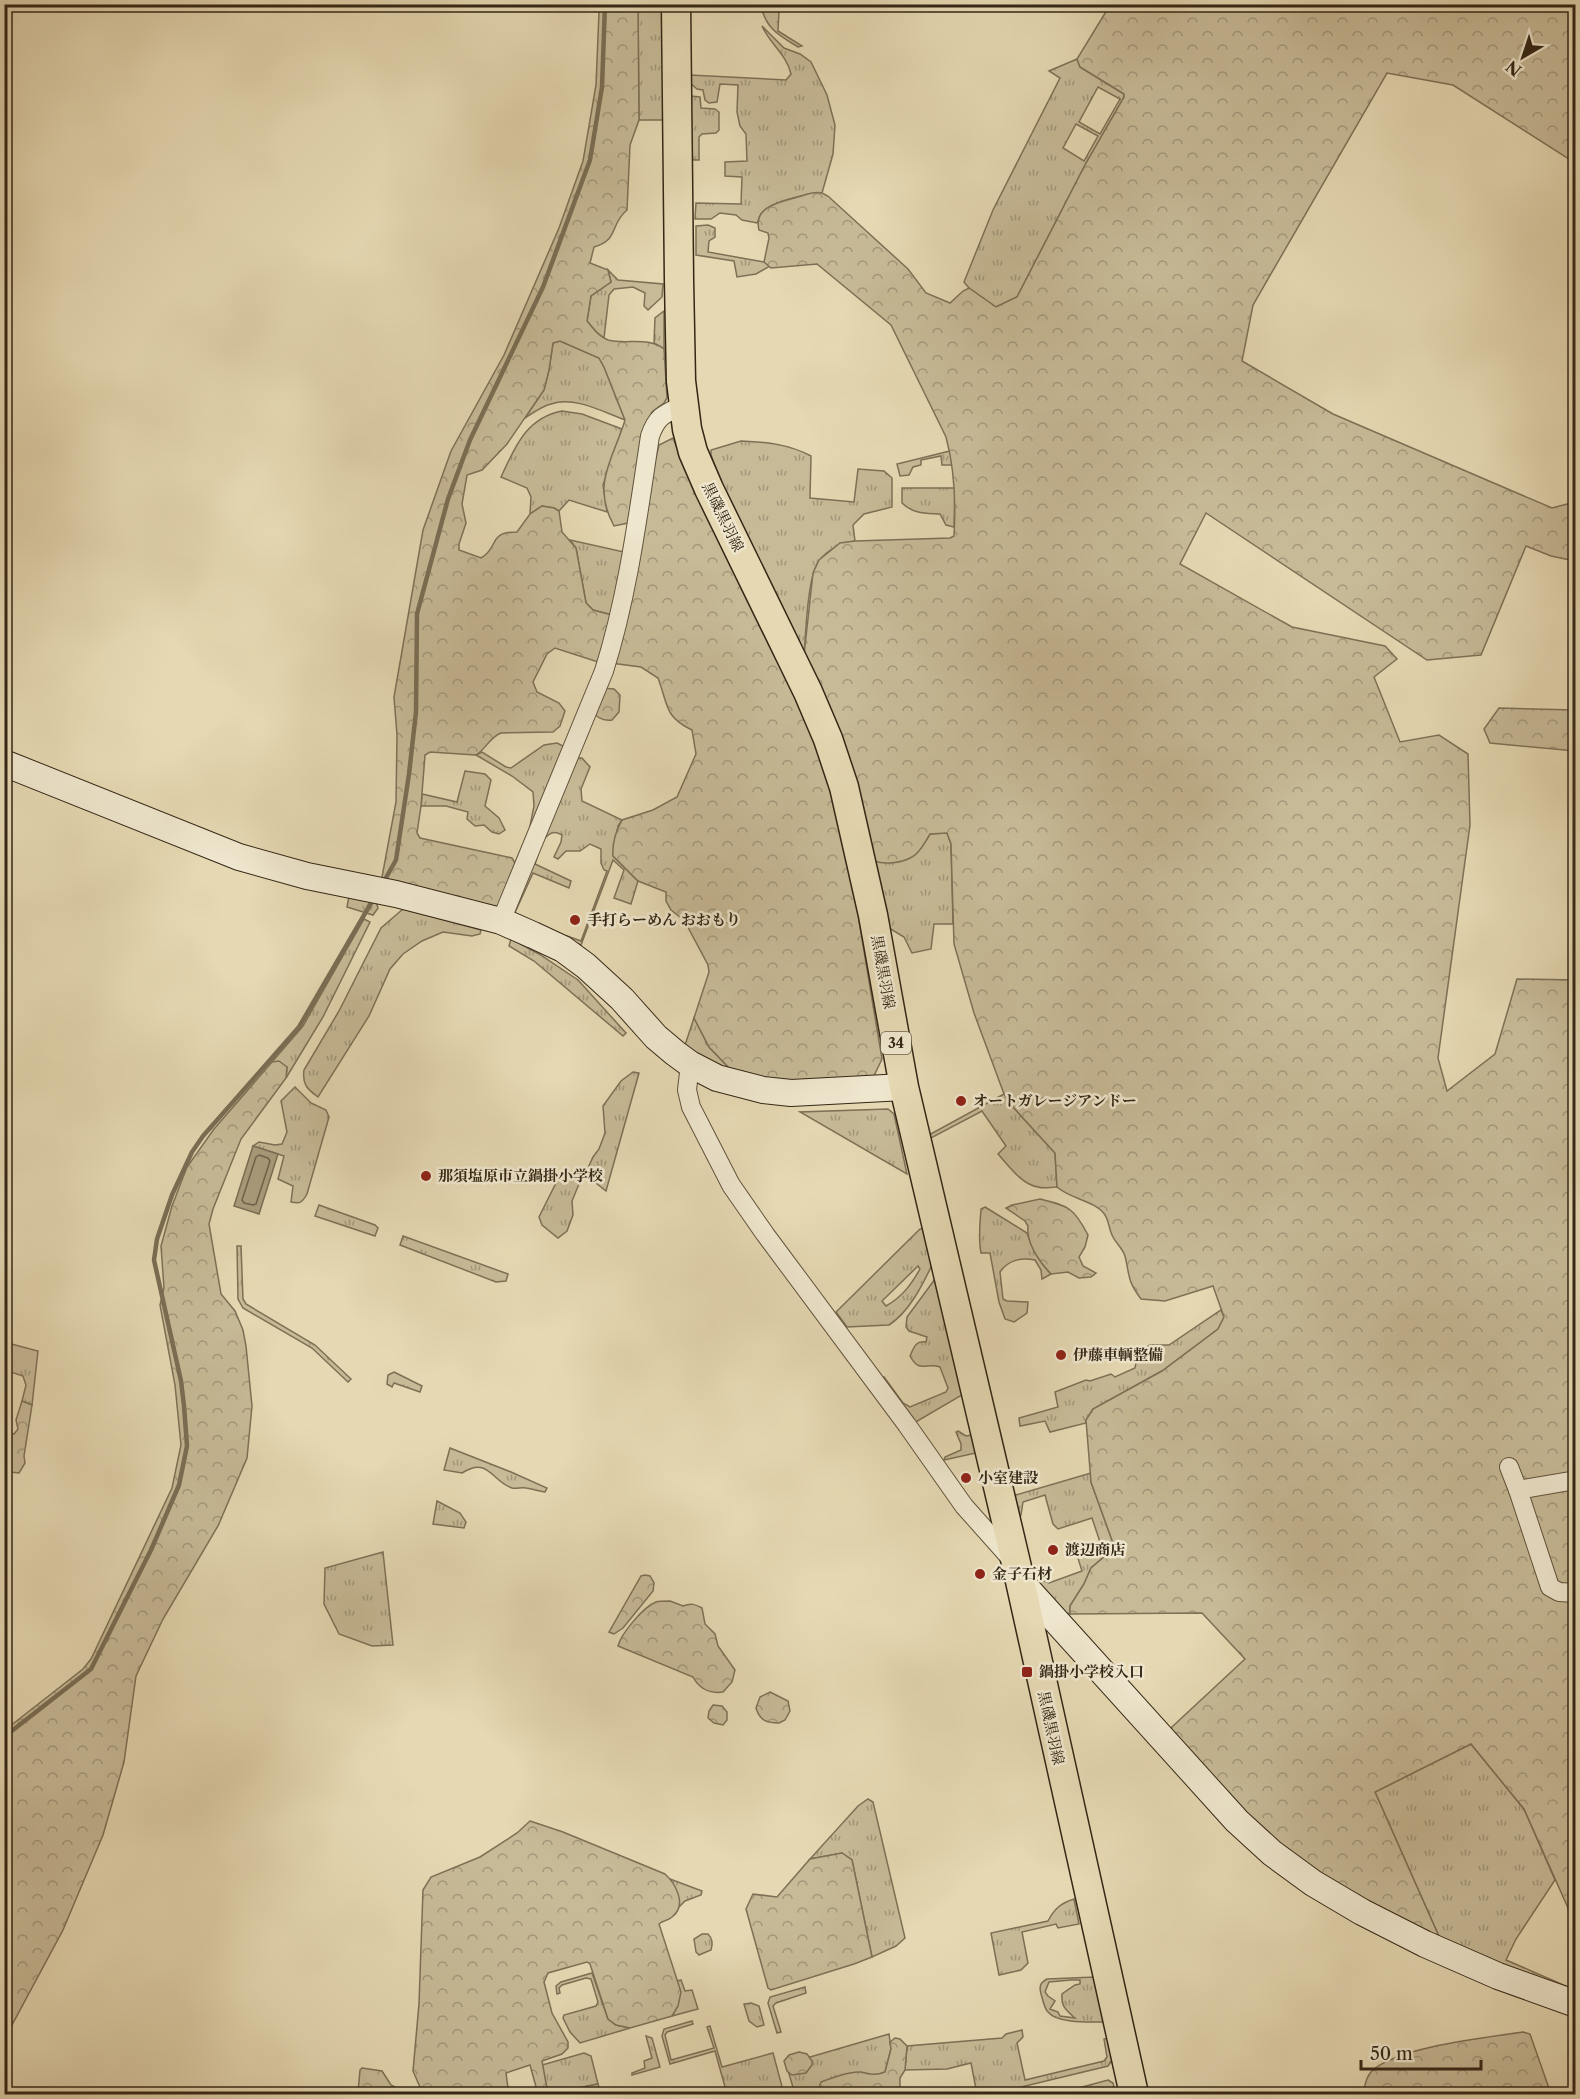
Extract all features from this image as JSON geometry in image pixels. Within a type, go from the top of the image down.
[{"type":"main road","name":"黒磯黒羽線","points":[[676,4],[679,280],[683,405],[693,452],[808,692],[828,739],[844,787],[873,915],[904,1088],[1018,1572],[1134,2094]]},
{"type":"street","points":[[501,921],[604,671],[617,630],[650,436],[661,416],[683,405]]},
{"type":"street","points":[[4,763],[239,857],[307,876],[396,894],[501,921],[562,949],[586,966],[622,999],[656,1037],[690,1064],[717,1078],[763,1090],[791,1093],[904,1088]]},
{"type":"street","points":[[690,1064],[687,1090],[691,1107],[731,1185],[765,1234],[907,1425],[964,1506],[1018,1572],[1237,1821],[1272,1853],[1313,1884],[1425,1944],[1498,1976],[1575,2004]]},
{"type":"street","points":[[1509,1467],[1550,1587],[1559,1592],[1575,1593]]},
{"type":"street","points":[[1518,1490],[1575,1480]]},
{"type":"green space","points":[[590,5],[638,5],[639,120],[630,145],[627,210],[621,216],[608,240],[594,247],[590,263],[608,270],[611,282],[591,296],[587,321],[605,339],[651,343],[664,349],[667,398],[652,412],[645,429],[628,523],[614,526],[607,511],[604,485],[606,472],[625,420],[599,358],[560,341],[553,343],[544,390],[507,444],[482,470],[467,475],[462,504],[466,523],[459,550],[481,558],[487,554],[497,537],[517,532],[530,514],[542,506],[554,508],[559,511],[562,532],[576,548],[586,603],[593,610],[616,616],[659,445],[673,438],[686,470],[780,665],[816,745],[834,794],[855,897],[882,1059],[872,1080],[787,1087],[732,1071],[709,1047],[694,1018],[709,972],[708,965],[684,920],[671,910],[666,901],[666,892],[638,881],[613,856],[615,837],[622,820],[653,810],[677,797],[696,754],[692,730],[676,720],[668,709],[658,678],[641,667],[595,661],[555,648],[547,654],[533,682],[537,692],[559,703],[565,711],[560,726],[553,732],[501,733],[476,755],[430,752],[425,755],[417,833],[420,838],[512,858],[518,868],[500,913],[387,887],[382,877],[396,802],[397,735],[394,697],[423,530],[451,451],[504,355],[559,228],[583,161],[596,85],[599,12]]},
{"type":"green space","points":[[638,5],[665,5],[664,120],[639,120]]},
{"type":"green space","points":[[1110,5],[1575,5],[1575,163],[1453,85],[1387,73],[1253,305],[1242,361],[1333,414],[1552,508],[1575,502],[1575,561],[1551,556],[1526,546],[1481,655],[1427,660],[1206,513],[1180,564],[1292,627],[1385,646],[1397,659],[1374,677],[1400,742],[1439,735],[1468,754],[1470,825],[1438,1058],[1447,1091],[1495,1054],[1517,979],[1575,980],[1575,1935],[1568,1908],[1524,1809],[1471,1744],[1375,1792],[1441,1941],[1416,1930],[1274,1848],[1170,1733],[1172,1727],[1245,1659],[1202,1613],[1070,1614],[1070,1606],[1091,1568],[1112,1550],[1113,1543],[1091,1482],[1086,1420],[1093,1409],[1162,1371],[1218,1329],[1224,1317],[1213,1286],[1165,1301],[1141,1299],[1131,1283],[1124,1253],[1113,1237],[1105,1215],[1096,1206],[1057,1187],[1055,1153],[1004,1094],[974,1013],[954,944],[951,844],[947,833],[930,834],[917,853],[908,859],[888,863],[874,861],[804,655],[813,573],[819,560],[840,543],[954,536],[953,474],[946,437],[891,325],[817,264],[771,268],[764,262],[769,238],[768,233],[759,230],[760,215],[777,203],[816,192],[822,193],[830,197],[908,269],[926,293],[950,303],[969,288],[996,307],[1017,297],[1085,165],[1124,97],[1124,94],[1080,67],[1077,59]]},
{"type":"green space","points":[[761,6],[777,7],[778,31],[802,46],[798,47],[774,31],[766,20]]},
{"type":"green space","points":[[762,26],[784,48],[800,54],[811,62],[827,95],[835,125],[833,154],[822,193],[799,196],[780,202],[765,210],[757,223],[742,220],[736,215],[720,213],[711,219],[695,219],[696,203],[741,204],[742,177],[725,176],[725,162],[747,161],[746,134],[740,126],[737,112],[738,85],[720,84],[717,102],[709,103],[705,100],[703,90],[697,89],[690,83],[690,75],[786,80],[791,74],[789,67]]},
{"type":"green space","points":[[1077,59],[1080,67],[1124,94],[1124,97],[1085,165],[1017,297],[996,307],[964,282],[993,210],[1060,78],[1049,71]],"holes":[[[1098,87],[1120,99],[1100,134],[1079,122]],[[1076,124],[1098,136],[1084,161],[1063,148]]]},
{"type":"green space","points":[[690,96],[700,97],[701,108],[715,109],[719,112],[719,130],[716,133],[702,134],[699,137],[699,160],[693,160],[689,130]]},
{"type":"green space","points":[[708,225],[715,228],[715,237],[709,241],[708,252],[764,262],[770,266],[756,274],[737,277],[734,261],[696,255],[696,226]]},
{"type":"green space","points":[[608,270],[618,280],[663,284],[662,297],[648,310],[644,306],[645,293],[633,287],[614,289],[609,295],[604,338],[587,321],[591,296],[611,282]]},
{"type":"green space","points":[[664,311],[664,349],[654,343],[655,318]]},
{"type":"green space","points":[[560,341],[599,358],[625,420],[589,406],[570,402],[548,405],[525,418],[544,390],[553,343]]},
{"type":"green space","points":[[562,411],[582,414],[622,429],[603,485],[607,512],[569,500],[559,511],[542,506],[530,514],[531,497],[527,488],[501,477],[523,435],[539,420]]},
{"type":"green space","points":[[741,441],[777,444],[811,456],[810,498],[854,502],[858,469],[884,471],[892,478],[892,507],[864,514],[853,525],[855,541],[830,550],[822,557],[815,569],[808,606],[804,655],[719,477],[711,455],[711,450]]},
{"type":"green space","points":[[950,451],[952,465],[942,465],[941,456],[921,460],[921,465],[913,467],[909,475],[900,476],[897,464]]},
{"type":"green space","points":[[902,488],[955,488],[954,527],[946,525],[940,514],[920,512],[906,507],[902,503]]},
{"type":"green space","points":[[570,540],[624,552],[616,616],[593,610],[586,603],[576,548]]},
{"type":"green space","points":[[602,688],[614,689],[620,695],[619,712],[612,720],[601,719],[593,711]]},
{"type":"green space","points":[[1499,708],[1575,710],[1575,751],[1490,743],[1484,729]]},
{"type":"green space","points":[[557,743],[565,747],[532,827],[530,826],[534,806],[533,792],[512,776],[476,755],[482,752],[511,768],[544,745]]},
{"type":"green space","points":[[576,758],[582,758],[590,767],[581,789],[582,801],[622,820],[618,826],[613,856],[638,881],[631,904],[614,898],[624,870],[613,860],[581,945],[566,939],[567,936],[581,941],[607,871],[601,863],[601,849],[590,844],[580,851],[566,851],[558,859],[554,857],[562,835],[553,833],[542,838]]},
{"type":"green space","points":[[465,771],[485,774],[491,780],[485,806],[499,818],[505,830],[499,834],[492,832],[484,825],[475,826],[467,819],[468,812],[446,806],[421,806],[422,794],[457,802]]},
{"type":"green space","points":[[947,833],[951,844],[953,924],[934,924],[931,949],[912,953],[904,937],[889,928],[874,861],[921,848],[930,834]]},
{"type":"green space","points":[[541,845],[535,864],[571,881],[569,888],[533,873],[513,917],[511,911]]},
{"type":"green space","points":[[349,896],[375,898],[378,908],[373,915],[347,907]]},
{"type":"green space","points":[[403,909],[481,930],[480,934],[472,936],[443,932],[422,941],[403,954],[390,969],[369,1016],[318,1097],[306,1086],[304,1070],[339,1011],[381,928]]},
{"type":"green space","points":[[364,919],[370,922],[323,1017],[286,1078],[287,1067],[272,1062],[303,1026]]},
{"type":"green space","points":[[511,939],[539,954],[578,980],[626,1033],[623,1036],[534,961],[509,946]]},
{"type":"green space","points":[[694,1018],[709,1047],[732,1071],[684,1048]]},
{"type":"green space","points":[[279,1061],[287,1067],[286,1078],[241,1139],[209,1224],[221,1294],[235,1311],[243,1330],[246,1346],[252,1406],[247,1458],[218,1526],[163,1619],[136,1676],[124,1762],[103,1835],[63,1930],[5,2038],[5,1730],[83,1669],[91,1659],[172,1488],[181,1445],[175,1385],[160,1305],[164,1288],[161,1246],[172,1206],[187,1167],[214,1129],[272,1062]]},
{"type":"green space","points":[[633,1072],[639,1073],[606,1191],[591,1179],[588,1168],[605,1133],[603,1106],[621,1081]]},
{"type":"green space","points":[[295,1087],[311,1103],[326,1110],[329,1117],[307,1194],[302,1201],[297,1203],[291,1202],[293,1186],[278,1179],[284,1156],[253,1146],[259,1142],[282,1144],[287,1132],[281,1101]]},
{"type":"green space","points":[[1004,1094],[1055,1153],[1057,1187],[1042,1188],[1032,1185],[1016,1174],[998,1154],[1006,1146],[982,1111],[931,1138],[927,1136]]},
{"type":"green space","points":[[888,1109],[894,1114],[907,1174],[800,1112]]},
{"type":"green space","points":[[572,1172],[578,1175],[579,1184],[572,1201],[573,1215],[567,1231],[558,1238],[542,1225],[539,1217],[560,1175]]},
{"type":"green space","points":[[1040,1199],[1064,1206],[1079,1219],[1088,1235],[1079,1257],[1083,1266],[1096,1273],[1091,1277],[1079,1278],[1068,1272],[1051,1274],[1034,1252],[1025,1221],[1006,1208]]},
{"type":"green space","points":[[319,1205],[375,1225],[378,1228],[375,1236],[315,1216]]},
{"type":"green space","points":[[985,1207],[1027,1233],[1036,1255],[1051,1274],[1042,1279],[1041,1270],[1035,1260],[1016,1260],[1003,1268],[1000,1272],[1003,1299],[1028,1302],[1027,1313],[1014,1322],[1005,1319],[999,1302],[990,1253],[981,1253],[979,1236],[981,1209]]},
{"type":"green space","points":[[920,1229],[923,1229],[932,1265],[914,1298],[896,1320],[889,1325],[847,1327],[836,1312]],"holes":[[[918,1266],[920,1269],[906,1290],[886,1306],[882,1301]]]},
{"type":"green space","points":[[403,1236],[508,1274],[506,1281],[496,1282],[400,1245]]},
{"type":"green space","points":[[237,1246],[241,1246],[243,1299],[246,1304],[315,1345],[351,1379],[348,1382],[312,1348],[243,1308],[238,1299]]},
{"type":"green space","points":[[935,1279],[962,1395],[914,1423],[881,1378],[884,1377],[903,1403],[910,1407],[946,1392],[948,1388],[940,1367],[917,1365],[910,1356],[916,1345],[926,1342],[927,1337],[909,1331],[906,1327],[907,1317]]},
{"type":"green space","points":[[1221,1310],[1224,1317],[1218,1329],[1162,1371],[1093,1409],[1086,1423],[1050,1432],[1045,1421],[1020,1426],[1019,1418],[1058,1407],[1055,1392],[1086,1380],[1090,1381],[1111,1374],[1115,1377],[1135,1368],[1138,1352],[1150,1345],[1169,1345]]},
{"type":"green space","points":[[4,1342],[38,1351],[32,1405],[22,1401],[26,1385],[23,1376],[11,1372],[5,1375]]},
{"type":"green space","points":[[394,1372],[422,1386],[420,1392],[394,1383],[392,1387],[387,1384],[388,1375]]},
{"type":"green space","points":[[22,1401],[32,1405],[24,1456],[25,1463],[19,1473],[10,1472],[5,1468],[4,1416],[9,1419],[9,1432],[14,1434],[18,1429],[16,1420]]},
{"type":"green space","points":[[956,1432],[966,1436],[972,1435],[976,1453],[944,1460],[945,1457],[961,1450]]},
{"type":"green space","points":[[450,1448],[547,1488],[545,1492],[512,1488],[484,1468],[471,1468],[462,1473],[444,1470]]},
{"type":"green space","points":[[1091,1473],[1091,1482],[1113,1543],[1112,1550],[1091,1568],[1070,1606],[1070,1614],[1066,1613],[1034,1580],[1030,1568],[1033,1568],[1042,1580],[1049,1583],[1082,1571],[1077,1555],[1101,1545],[1092,1518],[1058,1529],[1053,1524],[1045,1495],[1023,1502],[1021,1515],[1016,1523],[1009,1497]]},
{"type":"green space","points":[[437,1501],[460,1513],[466,1522],[464,1528],[433,1524]]},
{"type":"green space","points":[[383,1552],[393,1645],[372,1646],[339,1634],[324,1604],[325,1568]]},
{"type":"green space","points":[[641,1576],[650,1576],[654,1583],[653,1591],[623,1628],[614,1634],[609,1632]]},
{"type":"green space","points":[[670,1601],[683,1606],[693,1604],[702,1608],[705,1624],[715,1634],[718,1646],[735,1670],[732,1682],[723,1692],[705,1689],[693,1677],[618,1646],[628,1628],[645,1609],[656,1602]]},
{"type":"green space","points":[[770,1692],[788,1701],[790,1711],[785,1720],[779,1723],[764,1720],[756,1708],[760,1697]]},
{"type":"green space","points":[[713,1705],[722,1706],[727,1712],[727,1720],[723,1725],[714,1723],[708,1718]]},
{"type":"green space","points":[[1471,1744],[1524,1809],[1555,1880],[1516,1939],[1506,1960],[1566,1986],[1563,1990],[1441,1941],[1375,1792]]},
{"type":"green space","points":[[868,1799],[873,1802],[905,1938],[896,1946],[872,1957],[852,1860],[842,1853],[810,1859],[858,1806]]},
{"type":"green space","points":[[530,1821],[563,1832],[665,1874],[669,1878],[676,1888],[679,1906],[672,1917],[659,1924],[681,1992],[678,2006],[672,2016],[630,2028],[616,2025],[608,2019],[590,1964],[587,1962],[548,1973],[544,1982],[552,2013],[568,2042],[568,2048],[562,2054],[542,2061],[548,2094],[538,2094],[530,2065],[506,2073],[508,2088],[504,2094],[423,2094],[413,2071],[419,2004],[423,1890],[431,1877],[480,1857],[517,1833]]},
{"type":"green space","points":[[842,1853],[852,1860],[872,1957],[771,1990],[768,1988],[746,1909],[753,1894],[777,1897],[810,1859]]},
{"type":"green space","points":[[670,1879],[702,1891],[701,1895],[685,1901],[678,1908],[679,1899]]},
{"type":"green space","points":[[1074,1899],[1079,1924],[1058,1928],[1056,1924],[1022,1932],[1028,1963],[1021,1970],[999,1975],[991,1933],[1048,1921],[1058,1907]]},
{"type":"green space","points":[[702,1934],[710,1936],[712,1946],[711,1950],[699,1955],[696,1952],[694,1939]]},
{"type":"green space","points":[[592,1973],[608,2019],[616,2025],[630,2028],[580,2043],[570,2032],[563,2018],[564,2015],[596,2006],[598,2002],[591,1979],[586,1978],[562,1985],[559,1988],[560,1993],[557,1994],[556,1986],[561,1982]]},
{"type":"green space","points":[[1095,1977],[1104,2022],[1074,2022],[1053,2016],[1048,2012],[1040,1991],[1041,1985],[1047,1979]],"holes":[[[1080,1980],[1080,1984],[1062,1994],[1065,2008],[1075,2018],[1060,2016],[1058,2012],[1050,2009],[1055,2001],[1045,1992],[1049,1982]]]},
{"type":"green space","points":[[681,1980],[685,1991],[692,1990],[698,2009],[672,2016],[679,1999],[677,1981]]},
{"type":"green space","points":[[805,1987],[806,1993],[773,2006],[781,2032],[777,2033],[768,2003],[770,1997]]},
{"type":"green space","points":[[751,2003],[759,2006],[764,2025],[757,2027],[749,2021],[744,2004]]},
{"type":"green space","points":[[692,2021],[693,2024],[667,2032],[665,2035],[671,2060],[714,2048],[707,2027],[710,2026],[722,2067],[773,2053],[784,2094],[727,2094],[715,2051],[670,2064],[662,2036],[664,2029]]},
{"type":"green space","points":[[1022,2030],[1023,2037],[1017,2043],[1025,2080],[1104,2061],[1107,2057],[1104,2039],[1109,2038],[1113,2059],[1108,2066],[992,2094],[977,2094],[971,2063],[947,2069],[905,2070],[907,2046],[1002,2038],[1006,2034]]},
{"type":"green space","points":[[1523,2032],[1530,2034],[1551,2094],[1363,2094],[1371,2071],[1404,2054],[1445,2044]]},
{"type":"green space","points":[[889,2034],[891,2049],[885,2072],[818,2090],[819,2094],[795,2094],[786,2064]]},
{"type":"green space","points":[[646,2036],[652,2038],[660,2067],[632,2075],[645,2068],[644,2061],[652,2058]]},
{"type":"green space","points":[[895,2038],[900,2039],[907,2046],[905,2070],[900,2078],[900,2094],[819,2094],[821,2082],[835,2077],[857,2072],[876,2074],[885,2072],[891,2049],[890,2042]]},
{"type":"green space","points":[[799,2052],[807,2054],[812,2065],[806,2073],[792,2075],[787,2071],[784,2061],[789,2055]]},
{"type":"green space","points":[[584,2053],[591,2056],[598,2084],[548,2094],[542,2065]]},
{"type":"green space","points":[[362,2068],[382,2071],[391,2085],[409,2094],[355,2094],[358,2092]]},
{"type":"green space","points":[[1108,2080],[1113,2083],[1116,2094],[1056,2094]]},
{"type":"green space","points":[[598,2084],[601,2094],[552,2094]]},
{"type":"water","points":[[253,1146],[278,1154],[259,1214],[234,1206]]},
{"type":"waterway","points":[[383,883],[396,860],[409,774],[416,712],[417,614],[448,499],[470,440],[543,287],[590,160],[602,87],[605,4]]},
{"type":"waterway","points":[[4,1737],[91,1669],[151,1550],[179,1485],[187,1446],[184,1406],[181,1381],[154,1260],[157,1239],[172,1195],[192,1152],[203,1136],[299,1027],[374,898]]},
{"type":"place","name":"手打らーめん おおもり","points":[[575,920]]},
{"type":"place","name":"オートガレージアンドー","points":[[961,1101]]},
{"type":"place","name":"那須塩原市立鍋掛小学校","points":[[426,1176]]},
{"type":"place","name":"伊藤車輌整備","points":[[1061,1355]]},
{"type":"place","name":"小室建設","points":[[966,1478]]},
{"type":"place","name":"渡辺商店","points":[[1053,1550]]},
{"type":"place","name":"金子石材","points":[[980,1574]]},
{"type":"place","name":"鍋掛小学校入口","points":[[1027,1672]]}]
